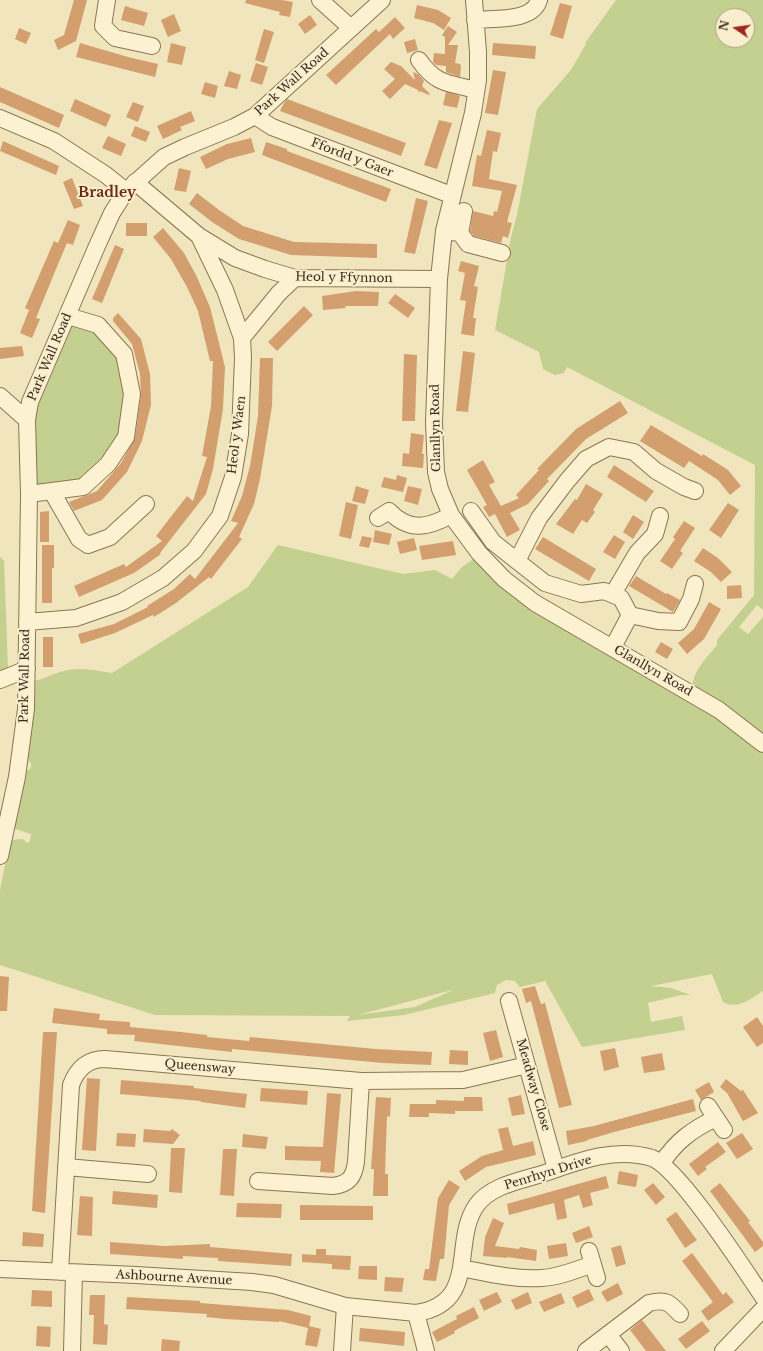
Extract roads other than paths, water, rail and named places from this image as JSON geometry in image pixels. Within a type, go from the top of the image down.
[{"type":"street","points":[[107,0],[103,26],[115,38],[149,43]]},
{"type":"street","points":[[320,0],[351,28]]},
{"type":"street","name":"Park Wall Road","points":[[0,856],[23,744],[26,709],[29,494],[27,420],[30,402],[112,213],[131,187],[164,157],[185,147],[234,128],[255,116],[382,0]]},
{"type":"street","name":"Glanllyn Road","points":[[474,0],[478,52],[476,90],[473,113],[451,195],[444,230],[439,279],[434,453],[440,489],[451,515],[479,553],[504,579],[535,602],[719,710],[763,744]]},
{"type":"street","points":[[475,20],[523,16],[535,10],[539,0]]},
{"type":"street","points":[[418,60],[426,71],[436,79],[476,90]]},
{"type":"street","name":"Ffordd y Gaer","points":[[255,116],[272,127],[451,195]]},
{"type":"street","points":[[0,118],[54,141],[106,175],[131,187]]},
{"type":"street","name":"Heol y Ffynnon","points":[[131,187],[199,236],[235,258],[295,278],[439,279]]},
{"type":"street","points":[[460,233],[464,211]]},
{"type":"street","points":[[444,230],[460,233],[468,244],[502,253]]},
{"type":"street","name":"Heol y Waen","points":[[27,622],[76,618],[122,602],[163,578],[194,551],[220,516],[233,476],[240,434],[243,380],[242,338],[225,290],[199,236]]},
{"type":"street","points":[[242,338],[279,293],[295,278]]},
{"type":"street","points":[[29,494],[83,487],[108,464],[126,437],[132,394],[124,354],[98,326],[68,316]]},
{"type":"street","points":[[0,396],[27,420]]},
{"type":"street","points":[[516,561],[539,518],[567,481],[586,459],[608,447],[634,452],[656,471],[684,487],[695,491]]},
{"type":"street","points":[[52,492],[79,539],[88,545],[110,537],[146,504]]},
{"type":"street","points":[[386,511],[403,523],[414,525],[435,524],[451,515]]},
{"type":"street","points":[[470,511],[493,542],[545,583],[581,594],[604,591],[613,594],[621,598],[630,615]]},
{"type":"street","points":[[613,594],[637,553],[655,534],[660,516]]},
{"type":"street","points":[[630,615],[658,621],[679,622],[691,599],[695,584]]},
{"type":"street","points":[[613,648],[630,615]]},
{"type":"street","points":[[0,680],[27,669]]},
{"type":"street","name":"Meadway Close","points":[[509,1001],[556,1169]]},
{"type":"street","name":"Queensway","points":[[72,1351],[67,1272],[66,1167],[71,1085],[78,1070],[88,1062],[105,1059],[361,1080],[462,1080],[527,1065]]},
{"type":"street","points":[[258,1181],[333,1186],[341,1185],[350,1180],[356,1162],[361,1080]]},
{"type":"street","points":[[662,1163],[671,1149],[684,1137],[716,1118]]},
{"type":"street","name":"Penrhyn Drive","points":[[345,1306],[416,1313],[434,1308],[449,1296],[456,1287],[470,1218],[482,1199],[490,1192],[500,1188],[556,1169],[609,1154],[642,1156],[662,1163],[700,1206],[763,1297]]},
{"type":"street","points":[[66,1167],[148,1174]]},
{"type":"street","points":[[461,1268],[506,1277],[542,1278],[568,1273],[593,1264]]},
{"type":"street","name":"Ashbourne Avenue","points":[[0,1269],[252,1282],[274,1285],[345,1306]]},
{"type":"street","points":[[586,1351],[649,1303],[661,1300],[671,1304],[680,1314]]},
{"type":"street","points":[[342,1351],[345,1306]]},
{"type":"street","points":[[723,1351],[763,1309]]},
{"type":"street","points":[[416,1313],[426,1351]]},
{"type":"street","points":[[608,1334],[621,1351]]},
{"type":"district","name":"Bradley","points":[[107,193]]}]
